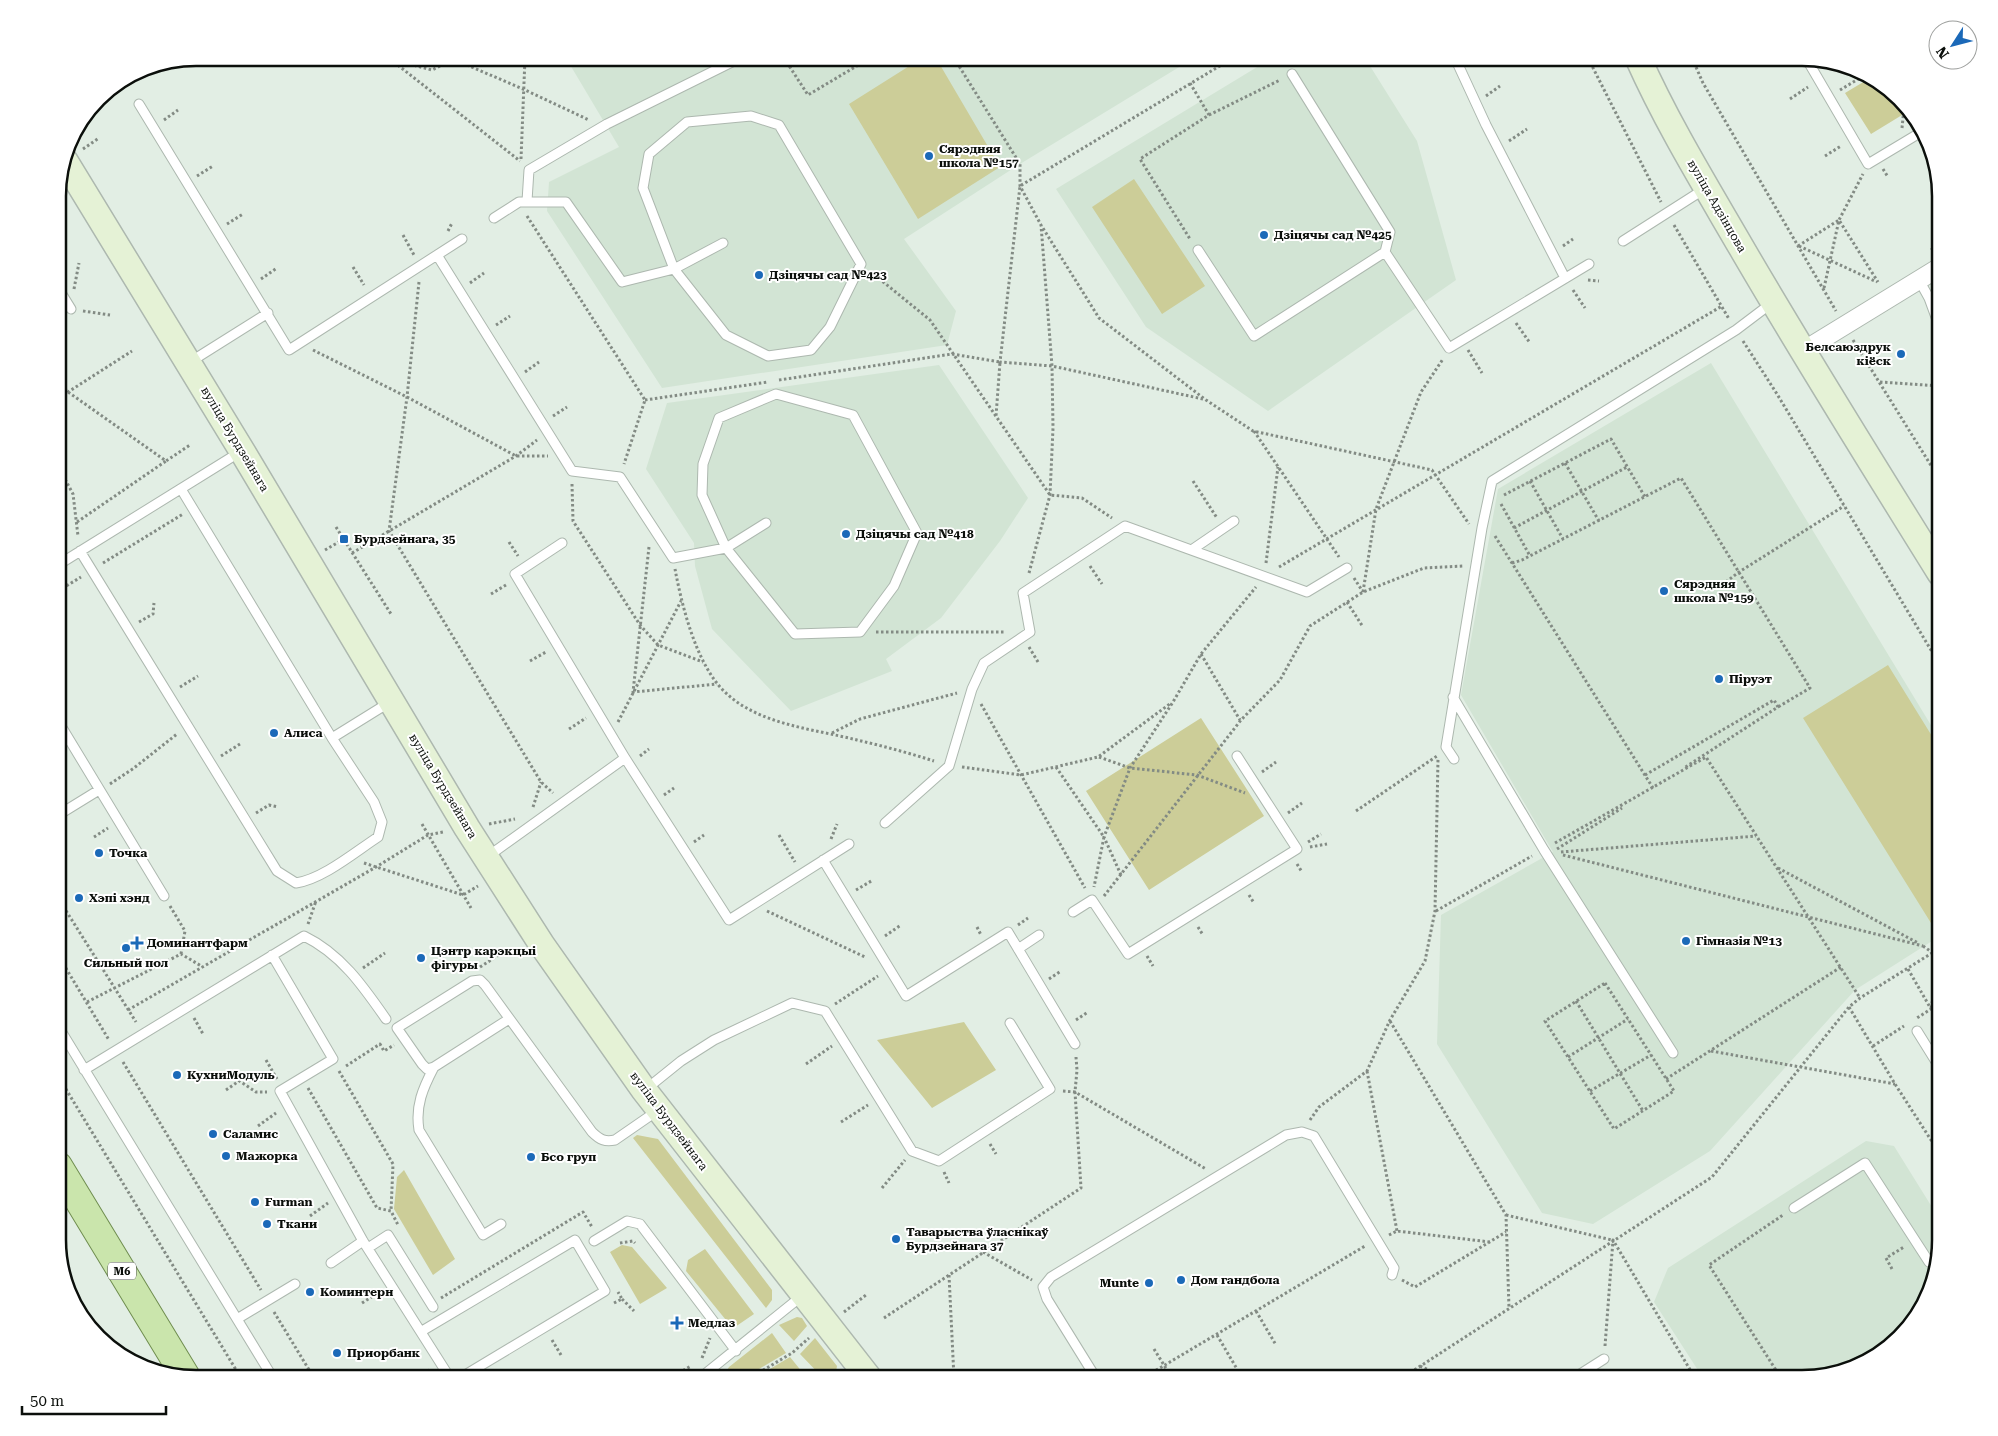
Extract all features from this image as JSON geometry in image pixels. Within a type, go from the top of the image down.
[{"type":"main road","name":"М6","points":[[67,1181],[181,1369]]},
{"type":"street","name":"вуліца Адзінцова","points":[[1642,66],[1706,188],[1773,302],[1932,560]]},
{"type":"street","name":"вуліца Бурдзейнага","points":[[70,169],[189,363],[486,858],[542,945],[644,1090],[863,1370]]},
{"type":"street","points":[[1803,351],[1932,272]]},
{"type":"lane","points":[[523,202],[530,170],[604,126],[724,66]]},
{"type":"lane","points":[[1459,66],[1498,149],[1565,278]]},
{"type":"lane","points":[[1811,67],[1868,164],[1916,135]]},
{"type":"lane","points":[[1198,250],[1254,336],[1385,252],[1390,232],[1292,74]]},
{"type":"lane","points":[[139,104],[289,350],[462,239]]},
{"type":"lane","points":[[750,116],[779,125],[861,264],[830,327],[811,350],[768,356],[726,335],[674,269],[643,188],[649,154],[687,122],[750,116]]},
{"type":"lane","points":[[1623,242],[1666,212],[1706,188]]},
{"type":"lane","points":[[494,218],[523,202],[566,202],[622,282],[674,269],[723,243]]},
{"type":"lane","points":[[1385,252],[1449,348],[1589,264]]},
{"type":"lane","points":[[437,255],[572,471],[620,477],[673,558],[726,548],[766,523]]},
{"type":"lane","points":[[1919,280],[1932,306]]},
{"type":"lane","points":[[1454,759],[1446,747],[1482,528],[1492,481],[1736,330],[1773,302]]},
{"type":"lane","points":[[67,303],[71,309]]},
{"type":"lane","points":[[189,363],[268,313]]},
{"type":"lane","points":[[776,394],[853,415],[918,533],[894,586],[860,632],[795,634],[726,548],[702,495],[703,464],[719,418],[776,394]]},
{"type":"lane","points":[[67,560],[242,451]]},
{"type":"lane","points":[[80,552],[277,871],[296,883],[308,881],[347,858],[378,837],[382,822],[374,802],[332,738],[181,489]]},
{"type":"lane","points":[[1193,550],[1234,521]]},
{"type":"lane","points":[[885,823],[948,766],[972,689],[984,664],[1030,632],[1023,593],[1125,526],[1307,592],[1346,568]]},
{"type":"lane","points":[[562,543],[515,574],[624,758],[729,920],[850,844]]},
{"type":"lane","points":[[1453,697],[1673,1053]]},
{"type":"lane","points":[[332,738],[392,701]]},
{"type":"lane","points":[[67,737],[164,896]]},
{"type":"lane","points":[[1073,912],[1094,903],[1128,954],[1298,849],[1237,756]]},
{"type":"lane","points":[[486,858],[624,758]]},
{"type":"lane","points":[[67,810],[98,790]]},
{"type":"lane","points":[[823,860],[906,996],[1008,932],[1075,1044]]},
{"type":"lane","points":[[1018,949],[1039,935]]},
{"type":"lane","points":[[84,1070],[304,936],[318,943],[341,960],[386,1018]]},
{"type":"lane","points":[[272,955],[333,1059],[280,1091],[366,1244],[445,1370]]},
{"type":"lane","points":[[509,1019],[434,1067],[427,1069],[397,1028],[472,981],[480,980],[599,1139],[607,1142],[615,1140],[660,1110]]},
{"type":"lane","points":[[644,1090],[681,1061],[714,1040],[792,1003],[825,1011],[912,1151],[939,1161],[1050,1089],[1010,1023]]},
{"type":"lane","points":[[1917,1031],[1932,1055]]},
{"type":"lane","points":[[67,1041],[268,1370]]},
{"type":"lane","points":[[434,1067],[419,1099],[417,1117],[419,1130],[483,1235],[501,1224]]},
{"type":"lane","points":[[1091,1370],[1047,1299],[1043,1287],[1050,1277],[1286,1135],[1302,1132],[1314,1136],[1394,1268],[1392,1275]]},
{"type":"lane","points":[[1794,1208],[1866,1163],[1930,1262]]},
{"type":"lane","points":[[596,1240],[627,1221],[640,1224],[736,1351]]},
{"type":"lane","points":[[331,1263],[366,1244],[388,1235],[433,1307]]},
{"type":"lane","points":[[422,1332],[575,1240],[606,1291],[473,1370]]},
{"type":"lane","points":[[236,1319],[295,1284]]},
{"type":"lane","points":[[711,1370],[804,1294]]},
{"type":"lane","points":[[1587,1370],[1604,1359]]},
{"type":"path","points":[[400,66],[520,162]]},
{"type":"path","points":[[418,66],[432,70],[440,66]]},
{"type":"path","points":[[473,66],[604,126]]},
{"type":"path","points":[[524,66],[520,162],[523,202],[644,400],[620,477]]},
{"type":"path","points":[[789,66],[808,95],[857,66]]},
{"type":"path","points":[[959,66],[1020,164],[1020,186],[1000,362],[996,416]]},
{"type":"path","points":[[1020,186],[1220,66]]},
{"type":"path","points":[[1592,66],[1666,212],[1932,652]]},
{"type":"path","points":[[1696,66],[1703,83],[1844,326],[1932,467]]},
{"type":"path","points":[[1198,250],[1140,160],[1209,115],[1292,74]]},
{"type":"path","points":[[1790,99],[1818,79]]},
{"type":"path","points":[[1829,97],[1857,79]]},
{"type":"path","points":[[1190,84],[1209,115]]},
{"type":"path","points":[[1498,149],[1527,129]]},
{"type":"path","points":[[1825,156],[1853,138]]},
{"type":"path","points":[[1823,288],[1840,220],[1868,164]]},
{"type":"path","points":[[1020,186],[1041,225],[1099,318],[1206,400],[1254,430],[1432,470],[1436,473],[1471,526],[1490,529],[1653,788]]},
{"type":"path","points":[[217,231],[243,214]]},
{"type":"path","points":[[1798,246],[1840,220]]},
{"type":"path","points":[[1798,246],[1878,282],[1840,220]]},
{"type":"path","points":[[1023,593],[1050,495],[1053,428],[1052,366],[1041,225]]},
{"type":"path","points":[[403,235],[421,265],[389,531],[541,782],[563,802]]},
{"type":"path","points":[[861,264],[930,320],[1050,495]]},
{"type":"path","points":[[353,267],[371,297]]},
{"type":"path","points":[[250,285],[278,268]]},
{"type":"path","points":[[1565,278],[1585,308]]},
{"type":"path","points":[[1094,903],[1104,837],[1130,768],[1173,702],[1201,654],[1265,576],[1436,473],[1722,306]]},
{"type":"path","points":[[71,309],[110,315]]},
{"type":"path","points":[[1509,312],[1530,343]]},
{"type":"path","points":[[1462,341],[1482,373]]},
{"type":"path","points":[[300,343],[516,456],[564,457]]},
{"type":"path","points":[[1363,592],[1376,509],[1421,392],[1449,348]]},
{"type":"path","points":[[132,351],[68,392],[166,461]]},
{"type":"path","points":[[644,400],[952,354],[1000,362],[1052,366],[1206,400]]},
{"type":"path","points":[[1880,382],[1932,387]]},
{"type":"path","points":[[1254,430],[1363,592]]},
{"type":"path","points":[[352,553],[516,456],[548,431]]},
{"type":"path","points":[[1530,556],[1500,502],[1502,496],[1611,439],[1645,497]]},
{"type":"path","points":[[77,522],[190,445]]},
{"type":"path","points":[[1565,463],[1598,521]]},
{"type":"path","points":[[1265,576],[1278,467]]},
{"type":"path","points":[[1514,528],[1627,467]]},
{"type":"path","points":[[572,471],[573,521],[640,625],[658,646],[703,662]]},
{"type":"path","points":[[1512,563],[1530,556],[1682,478],[1810,688],[1548,851]]},
{"type":"path","points":[[1193,480],[1224,528]]},
{"type":"path","points":[[1530,481],[1563,539]]},
{"type":"path","points":[[67,483],[73,494],[80,552]]},
{"type":"path","points":[[1050,495],[1082,498],[1125,526]]},
{"type":"path","points":[[1718,588],[1739,572],[1844,506]]},
{"type":"path","points":[[67,585],[192,508]]},
{"type":"path","points":[[336,526],[391,614]]},
{"type":"path","points":[[633,692],[652,527]]},
{"type":"path","points":[[1082,554],[1102,584]]},
{"type":"path","points":[[673,558],[681,601],[703,662],[717,684],[743,706],[771,719],[885,746],[948,766],[1021,775],[1098,757],[1173,702]]},
{"type":"path","points":[[1094,903],[1121,875],[1241,720],[1280,680],[1310,626],[1363,592],[1424,568],[1476,564]]},
{"type":"path","points":[[1463,575],[1464,565]]},
{"type":"path","points":[[611,735],[681,601]]},
{"type":"path","points":[[1347,602],[1363,627]]},
{"type":"path","points":[[128,629],[153,614],[154,603]]},
{"type":"path","points":[[860,632],[1030,632]]},
{"type":"path","points":[[530,661],[557,645]]},
{"type":"path","points":[[1201,654],[1241,720]]},
{"type":"path","points":[[167,695],[198,676]]},
{"type":"path","points":[[633,692],[717,684]]},
{"type":"path","points":[[832,733],[860,719],[972,689],[1094,903]]},
{"type":"path","points":[[1645,775],[1774,700],[1778,707]]},
{"type":"path","points":[[569,729],[597,711]]},
{"type":"path","points":[[98,790],[134,768],[186,726]]},
{"type":"path","points":[[209,763],[240,744]]},
{"type":"path","points":[[1302,1132],[1319,1107],[1368,1072],[1390,1020],[1425,961],[1435,911],[1438,749]]},
{"type":"path","points":[[1356,811],[1438,756]]},
{"type":"path","points":[[1098,757],[1130,768],[1197,775],[1266,801]]},
{"type":"path","points":[[1435,911],[1548,851],[1706,757],[1860,998]]},
{"type":"path","points":[[1056,767],[1104,837],[1121,875]]},
{"type":"path","points":[[245,820],[269,805],[278,807]]},
{"type":"path","points":[[487,824],[518,818]]},
{"type":"path","points":[[422,824],[471,908]]},
{"type":"path","points":[[128,1010],[428,835],[443,832]]},
{"type":"path","points":[[778,835],[802,873]]},
{"type":"path","points":[[1548,851],[1757,836]]},
{"type":"path","points":[[1298,849],[1328,844]]},
{"type":"path","points":[[1548,851],[1923,946]]},
{"type":"path","points":[[347,858],[463,895]]},
{"type":"path","points":[[1777,868],[1932,952]]},
{"type":"path","points":[[846,897],[873,880]]},
{"type":"path","points":[[164,896],[185,931],[181,954]]},
{"type":"path","points":[[304,936],[316,900]]},
{"type":"path","points":[[754,904],[888,968]]},
{"type":"path","points":[[67,912],[143,1033]]},
{"type":"path","points":[[874,944],[901,925]]},
{"type":"path","points":[[352,974],[385,953]]},
{"type":"path","points":[[181,954],[204,967]]},
{"type":"path","points":[[87,1002],[181,954]]},
{"type":"path","points":[[1414,1370],[1712,1177],[1802,1068],[1849,1007],[1860,998],[1932,954]]},
{"type":"path","points":[[1666,1079],[1841,967]]},
{"type":"path","points":[[1908,969],[1931,1009]]},
{"type":"path","points":[[67,970],[309,1370]]},
{"type":"path","points":[[825,1011],[880,974]]},
{"type":"path","points":[[1605,983],[1628,1019],[1674,1091],[1614,1129],[1545,1021],[1605,983]]},
{"type":"path","points":[[1576,1001],[1643,1111]]},
{"type":"path","points":[[1914,1020],[1931,1009],[1932,1002]]},
{"type":"path","points":[[1849,1007],[1932,1142]]},
{"type":"path","points":[[194,1018],[202,1014]]},
{"type":"path","points":[[1568,1057],[1628,1019]]},
{"type":"path","points":[[1390,1020],[1506,1215],[1509,1308]]},
{"type":"path","points":[[1873,1046],[1906,1025]]},
{"type":"path","points":[[806,1064],[844,1039]]},
{"type":"path","points":[[1710,1051],[1895,1084]]},
{"type":"path","points":[[1590,1091],[1651,1055]]},
{"type":"path","points":[[266,1060],[280,1085],[270,1092]]},
{"type":"path","points":[[338,1070],[393,1164],[391,1212],[402,1232]]},
{"type":"path","points":[[884,1318],[1081,1188],[1075,1092],[1077,1070]]},
{"type":"path","points":[[226,1072],[256,1092],[280,1091]]},
{"type":"path","points":[[1368,1072],[1397,1231]]},
{"type":"path","points":[[226,1090],[239,1081]]},
{"type":"path","points":[[307,1086],[377,1208],[391,1212]]},
{"type":"path","points":[[1050,1089],[1075,1092],[1217,1176]]},
{"type":"path","points":[[67,1091],[235,1370]]},
{"type":"path","points":[[841,1122],[879,1097]]},
{"type":"path","points":[[258,1126],[276,1113]]},
{"type":"path","points":[[882,1188],[912,1151]]},
{"type":"path","points":[[310,1216],[329,1203]]},
{"type":"path","points":[[1777,1370],[1709,1265],[1794,1208]]},
{"type":"path","points":[[436,1292],[440,1299],[583,1212],[596,1240],[607,1252],[622,1242],[633,1241],[639,1248]]},
{"type":"path","points":[[1506,1215],[1613,1240],[1690,1370]]},
{"type":"path","points":[[1157,1370],[1361,1248],[1397,1231],[1490,1242]]},
{"type":"path","points":[[1392,1275],[1415,1288],[1507,1232]]},
{"type":"path","points":[[1604,1359],[1613,1240]]},
{"type":"path","points":[[1892,1269],[1886,1258],[1915,1240]]},
{"type":"path","points":[[983,1252],[1043,1287]]},
{"type":"path","points":[[949,1275],[954,1370]]},
{"type":"path","points":[[362,1303],[385,1289]]},
{"type":"path","points":[[617,1290],[622,1299],[634,1312]]},
{"type":"path","points":[[839,1316],[866,1295]]},
{"type":"path","points":[[606,1308],[622,1299]]},
{"type":"path","points":[[1256,1311],[1276,1345]]},
{"type":"path","points":[[701,1361],[710,1338],[705,1330]]},
{"type":"path","points":[[1217,1334],[1237,1368]]},
{"type":"path","points":[[544,1345],[560,1335]]},
{"type":"path","points":[[763,1370],[792,1353],[809,1338]]},
{"type":"path","points":[[552,1340],[561,1355]]},
{"type":"path","points":[[1154,1349],[1167,1370]]},
{"type":"path","points":[[684,1370],[693,1365]]},
{"type":"path","points":[[1420,1366],[1429,1370]]},
{"type":"path","points":[[427,1370],[432,1367]]},
{"type":"shaded area","name":"Дзіцячы сад №423","points":[[571,66],[1181,66],[1020,164],[904,239],[956,311],[947,345],[662,388],[547,211],[549,182],[619,147]]},
{"type":"shaded area","name":"Дзіцячы сад №425","points":[[1259,66],[1370,66],[1417,141],[1456,280],[1268,411],[1146,327],[1056,189]]},
{"type":"shaded area","points":[[1711,363],[1932,727],[1932,941],[1855,990],[1710,1151],[1593,1224],[1542,1213],[1437,1044],[1441,915],[1553,852],[1461,695],[1498,489]]},
{"type":"shaded area","name":"Дзіцячы сад №418","points":[[939,365],[1028,498],[1000,541],[941,618],[886,659],[892,671],[791,711],[712,629],[695,566],[694,543],[646,469],[667,403]]},
{"type":"shaded area","points":[[1866,1141],[1894,1146],[1932,1207],[1931,1256],[1925,1281],[1910,1312],[1894,1332],[1874,1348],[1843,1363],[1818,1369],[1698,1370],[1654,1302],[1668,1268]]},
{"type":"green space","points":[[909,66],[941,66],[1000,167],[918,219],[849,104]]},
{"type":"green space","points":[[1863,82],[1881,93],[1903,115],[1871,134],[1845,93]]},
{"type":"green space","points":[[1134,179],[1205,286],[1162,314],[1092,207]]},
{"type":"green space","points":[[1888,665],[1932,736],[1932,925],[1803,718]]},
{"type":"green space","points":[[1201,718],[1264,816],[1149,890],[1086,791]]},
{"type":"green space","points":[[964,1022],[996,1070],[932,1108],[877,1040]]},
{"type":"green space","points":[[637,1135],[658,1139],[772,1290],[772,1300],[766,1308],[633,1138]]},
{"type":"green space","points":[[404,1170],[455,1259],[433,1275],[394,1209],[397,1177]]},
{"type":"green space","points":[[622,1245],[632,1247],[667,1288],[640,1304],[610,1252]]},
{"type":"green space","points":[[705,1249],[754,1314],[735,1327],[730,1325],[686,1271],[688,1260]]},
{"type":"green space","points":[[797,1317],[802,1318],[807,1326],[794,1341],[779,1325]]},
{"type":"green space","points":[[772,1333],[786,1353],[757,1370],[727,1370]]},
{"type":"green space","points":[[815,1338],[837,1366],[836,1370],[815,1370],[800,1354]]},
{"type":"green space","points":[[790,1357],[801,1370],[768,1370]]},
{"type":"place","name":"Сярэдняя школа №157","points":[[929,156]]},
{"type":"place","name":"Дзіцячы сад №425","points":[[1264,235]]},
{"type":"place","name":"Дзіцячы сад №423","points":[[759,275]]},
{"type":"place","name":"Белсаюздрук кіёск","points":[[1901,354]]},
{"type":"place","name":"Дзіцячы сад №418","points":[[846,534]]},
{"type":"place","name":"Бурдзейнага, 35","points":[[344,539]]},
{"type":"place","name":"Сярэдняя школа №159","points":[[1664,591]]},
{"type":"place","name":"Піруэт","points":[[1719,679]]},
{"type":"place","name":"Алиса","points":[[274,733]]},
{"type":"place","name":"Точка","points":[[99,853]]},
{"type":"place","name":"Хэпі хэнд","points":[[79,898]]},
{"type":"place","name":"Гімназія №13","points":[[1686,941]]},
{"type":"place","name":"Доминантфарм","points":[[137,943]]},
{"type":"place","name":"Сильный пол","points":[[126,948]]},
{"type":"place","name":"Цэнтр карэкцыі фігуры","points":[[421,958]]},
{"type":"place","name":"КухниМодуль","points":[[177,1075]]},
{"type":"place","name":"Саламис","points":[[213,1134]]},
{"type":"place","name":"Мажорка","points":[[226,1156]]},
{"type":"place","name":"Бсо груп","points":[[531,1157]]},
{"type":"place","name":"Furman","points":[[255,1202]]},
{"type":"place","name":"Ткани","points":[[267,1224]]},
{"type":"place","name":"Таварыства ўласнікаў Бурдзейнага 37","points":[[896,1239]]},
{"type":"place","name":"Дом гандбола","points":[[1181,1280]]},
{"type":"place","name":"Munte","points":[[1149,1283]]},
{"type":"place","name":"Коминтерн","points":[[310,1292]]},
{"type":"place","name":"Медлаз","points":[[677,1323]]},
{"type":"place","name":"Приорбанк","points":[[337,1353]]}]
